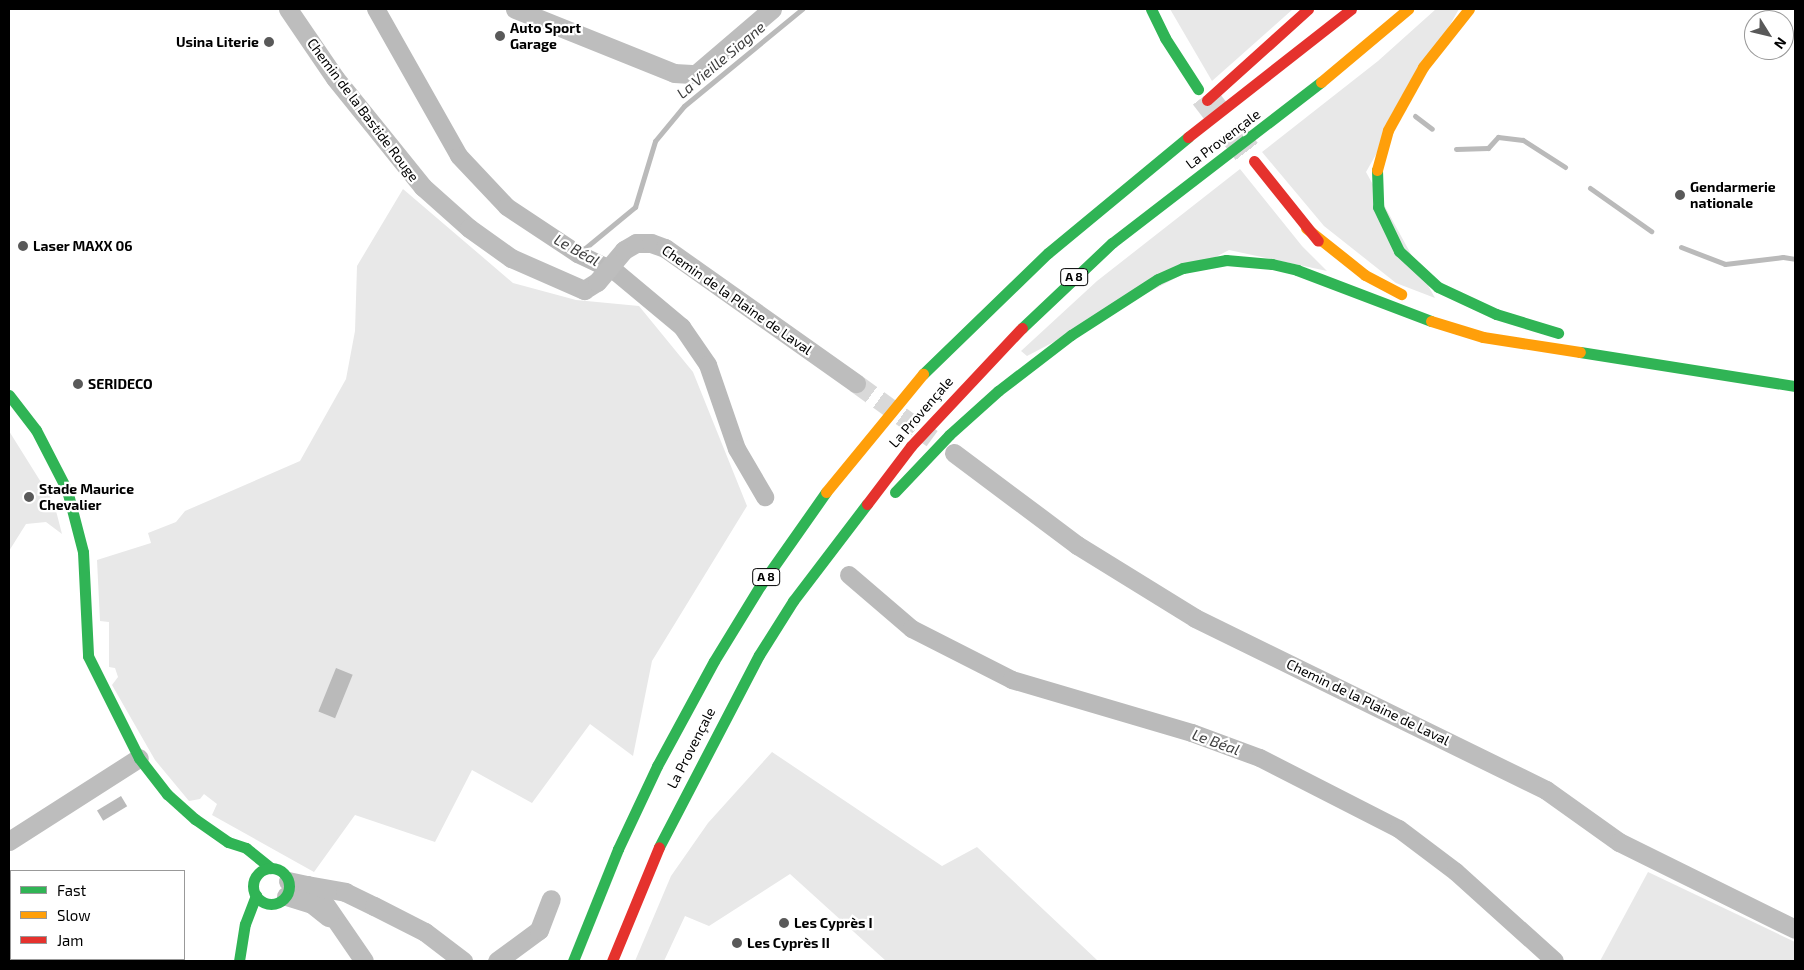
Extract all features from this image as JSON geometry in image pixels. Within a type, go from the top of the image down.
[{"type":"main road","points":[[1151,9],[1164,38],[1198,89]]},
{"type":"main road","points":[[1200,106],[1258,57],[1308,9]]},
{"type":"main road","name":"La Provençale","points":[[572,961],[618,849],[657,766],[714,662],[760,586],[818,503],[872,433],[930,366],[1048,253],[1140,175],[1351,9]]},
{"type":"main road","name":"La Provençale","points":[[612,961],[665,834],[698,765],[793,601],[911,446],[996,352],[1112,243],[1359,53],[1408,9]]},
{"type":"main road","points":[[1469,9],[1423,67],[1388,130],[1375,175],[1378,207],[1399,252],[1438,288],[1496,314],[1563,334],[1486,322]]},
{"type":"main road","points":[[1254,162],[1306,228],[1346,272],[1397,308]]},
{"type":"main road","points":[[1048,253],[1134,166]]},
{"type":"main road","points":[[1306,228],[1366,275],[1416,301]]},
{"type":"main road","points":[[888,500],[949,435],[1034,362],[1137,291],[1183,268],[1226,260],[1272,264],[1455,330],[1483,337],[1795,386]]},
{"type":"main road","points":[[9,395],[36,430],[67,490],[83,552],[88,656],[139,758],[167,794],[228,842],[256,877],[256,894],[245,924],[240,961]]},
{"type":"main road","points":[[793,601],[876,514]]},
{"type":"main road","points":[[228,842],[246,848],[271,868],[282,871],[288,891]]},
{"type":"main road","points":[[256,877],[271,868]]},
{"type":"main road","points":[[256,894],[262,901],[288,891]]},
{"type":"main road","points":[[262,919],[288,891]]},
{"type":"main road","points":[[251,961],[256,934]]},
{"type":"street","name":"Chemin de la Bastide Rouge","points":[[288,9],[335,78],[423,187],[469,228],[511,258],[574,288],[591,288],[597,282]]},
{"type":"street","points":[[515,9],[674,72],[696,74],[772,9]]},
{"type":"street","name":"Chemin de la Plaine de Laval","points":[[597,282],[613,261],[636,243],[651,243],[665,248],[856,383]]},
{"type":"street","name":"Chemin de la Plaine de Laval","points":[[954,453],[1077,544],[1195,618],[1546,790],[1619,842],[1795,929]]},
{"type":"street","points":[[9,841],[139,758]]},
{"type":"street","points":[[288,891],[345,892],[425,932],[463,961]]},
{"type":"street","points":[[288,891],[336,920],[364,961]]},
{"type":"street","points":[[497,961],[539,930],[551,899]]},
{"type":"street","points":[[336,920],[374,906]]},
{"type":"shaded area","points":[[1170,9],[1293,9],[1212,81]]},
{"type":"shaded area","points":[[1436,9],[1459,9],[1366,172],[1435,298],[1396,283],[1324,226],[1262,152],[1378,61]]},
{"type":"shaded area","points":[[1240,169],[1302,246],[1327,271],[1229,250],[1027,356],[1021,351],[1097,281]]},
{"type":"shaded area","points":[[403,189],[513,283],[576,300],[639,306],[693,372],[747,506],[652,661],[633,756],[590,724],[532,803],[472,770],[435,842],[355,815],[314,872],[212,815],[217,804],[204,794],[200,799],[189,801],[155,760],[112,685],[118,677],[115,668],[109,667],[109,622],[100,621],[97,560],[151,543],[148,533],[176,522],[185,511],[300,461],[346,379],[355,331],[357,266]]},
{"type":"shaded area","name":"Stade Maurice Chevalier","points":[[9,431],[54,503],[62,534],[46,522],[26,524],[9,551]]},
{"type":"shaded area","points":[[336,668],[353,675],[335,718],[318,712]]},
{"type":"shaded area","points":[[772,752],[942,866],[977,847],[1097,960],[886,961],[790,874],[709,926],[685,916],[664,961],[635,961],[671,876],[708,823]]},
{"type":"shaded area","points":[[121,796],[127,806],[103,821],[97,810]]},
{"type":"shaded area","points":[[1648,872],[1795,942],[1795,961],[1600,961]]},
{"type":"waterway","name":"La Vieille Siagne","points":[[376,9],[459,156],[507,207],[578,254],[616,272],[682,327],[708,365],[737,449],[765,497]]},
{"type":"waterway","name":"La Vieille Siagne","points":[[578,254],[635,207],[655,141],[684,106],[802,9]]},
{"type":"waterway","name":"La Vieille Siagne","points":[[1415,116],[1432,129]]},
{"type":"waterway","name":"La Vieille Siagne","points":[[1456,149],[1488,148],[1498,137],[1523,140],[1565,167]]},
{"type":"waterway","name":"La Vieille Siagne","points":[[1590,188],[1651,231]]},
{"type":"waterway","name":"La Vieille Siagne","points":[[1681,247],[1725,264],[1783,257],[1795,259]]},
{"type":"waterway","name":"Le Béal","points":[[849,575],[912,629],[1012,680],[1192,733],[1260,758],[1399,829],[1456,872],[1555,961]]},
{"type":"tunnel","points":[[1204,96],[1254,161]]},
{"type":"tunnel","points":[[856,383],[932,438]]},
{"type":"traffic: fast","points":[[1151,9],[1165,38],[1198,89]]},
{"type":"traffic: fast","points":[[1022,328],[1112,243],[1321,82]]},
{"type":"traffic: fast","points":[[923,374],[1048,253],[1188,137]]},
{"type":"traffic: fast","points":[[1377,170],[1378,207],[1399,251],[1438,287],[1496,314],[1558,333]]},
{"type":"traffic: fast","points":[[895,492],[949,435],[998,391],[1071,335],[1158,279],[1183,268],[1226,260],[1272,264],[1297,270],[1431,321]]},
{"type":"traffic: fast","points":[[1580,352],[1795,386]]},
{"type":"traffic: fast","points":[[9,395],[36,430],[67,490],[83,552],[88,656],[139,758],[167,794],[195,819],[228,842],[246,848],[271,868]]},
{"type":"traffic: fast","points":[[573,961],[618,849],[657,766],[714,661],[760,586],[826,492]]},
{"type":"traffic: fast","points":[[659,847],[759,655],[793,601],[867,504]]},
{"type":"traffic: fast","points":[[271,868],[284,873],[289,886],[284,899],[271,904],[258,899],[253,886],[258,873],[271,868]]},
{"type":"traffic: fast","points":[[239,961],[245,924],[256,895]]},
{"type":"traffic: slow","points":[[1321,82],[1408,9]]},
{"type":"traffic: slow","points":[[1377,170],[1388,130],[1423,67],[1469,9]]},
{"type":"traffic: slow","points":[[1306,228],[1365,275],[1401,294]]},
{"type":"traffic: slow","points":[[1431,321],[1483,337],[1580,352]]},
{"type":"traffic: slow","points":[[826,492],[923,374]]},
{"type":"traffic: jam","points":[[1207,100],[1308,9]]},
{"type":"traffic: jam","points":[[1188,137],[1351,9]]},
{"type":"traffic: jam","points":[[1254,161],[1318,241]]},
{"type":"traffic: jam","points":[[867,504],[911,446],[1022,328]]},
{"type":"traffic: jam","points":[[612,961],[659,847]]},
{"type":"place","name":"Auto Sport Garage","points":[[500,36]]},
{"type":"place","name":"Usina Literie","points":[[269,42]]},
{"type":"place","name":"Gendarmerie nationale","points":[[1680,195]]},
{"type":"place","name":"Laser MAXX 06","points":[[23,246]]},
{"type":"place","name":"SERIDECO","points":[[78,384]]},
{"type":"place","name":"Stade Maurice Chevalier","points":[[29,497]]},
{"type":"place","name":"Les Cyprès I","points":[[784,923]]},
{"type":"place","name":"Les Cyprès II","points":[[737,943]]}]
